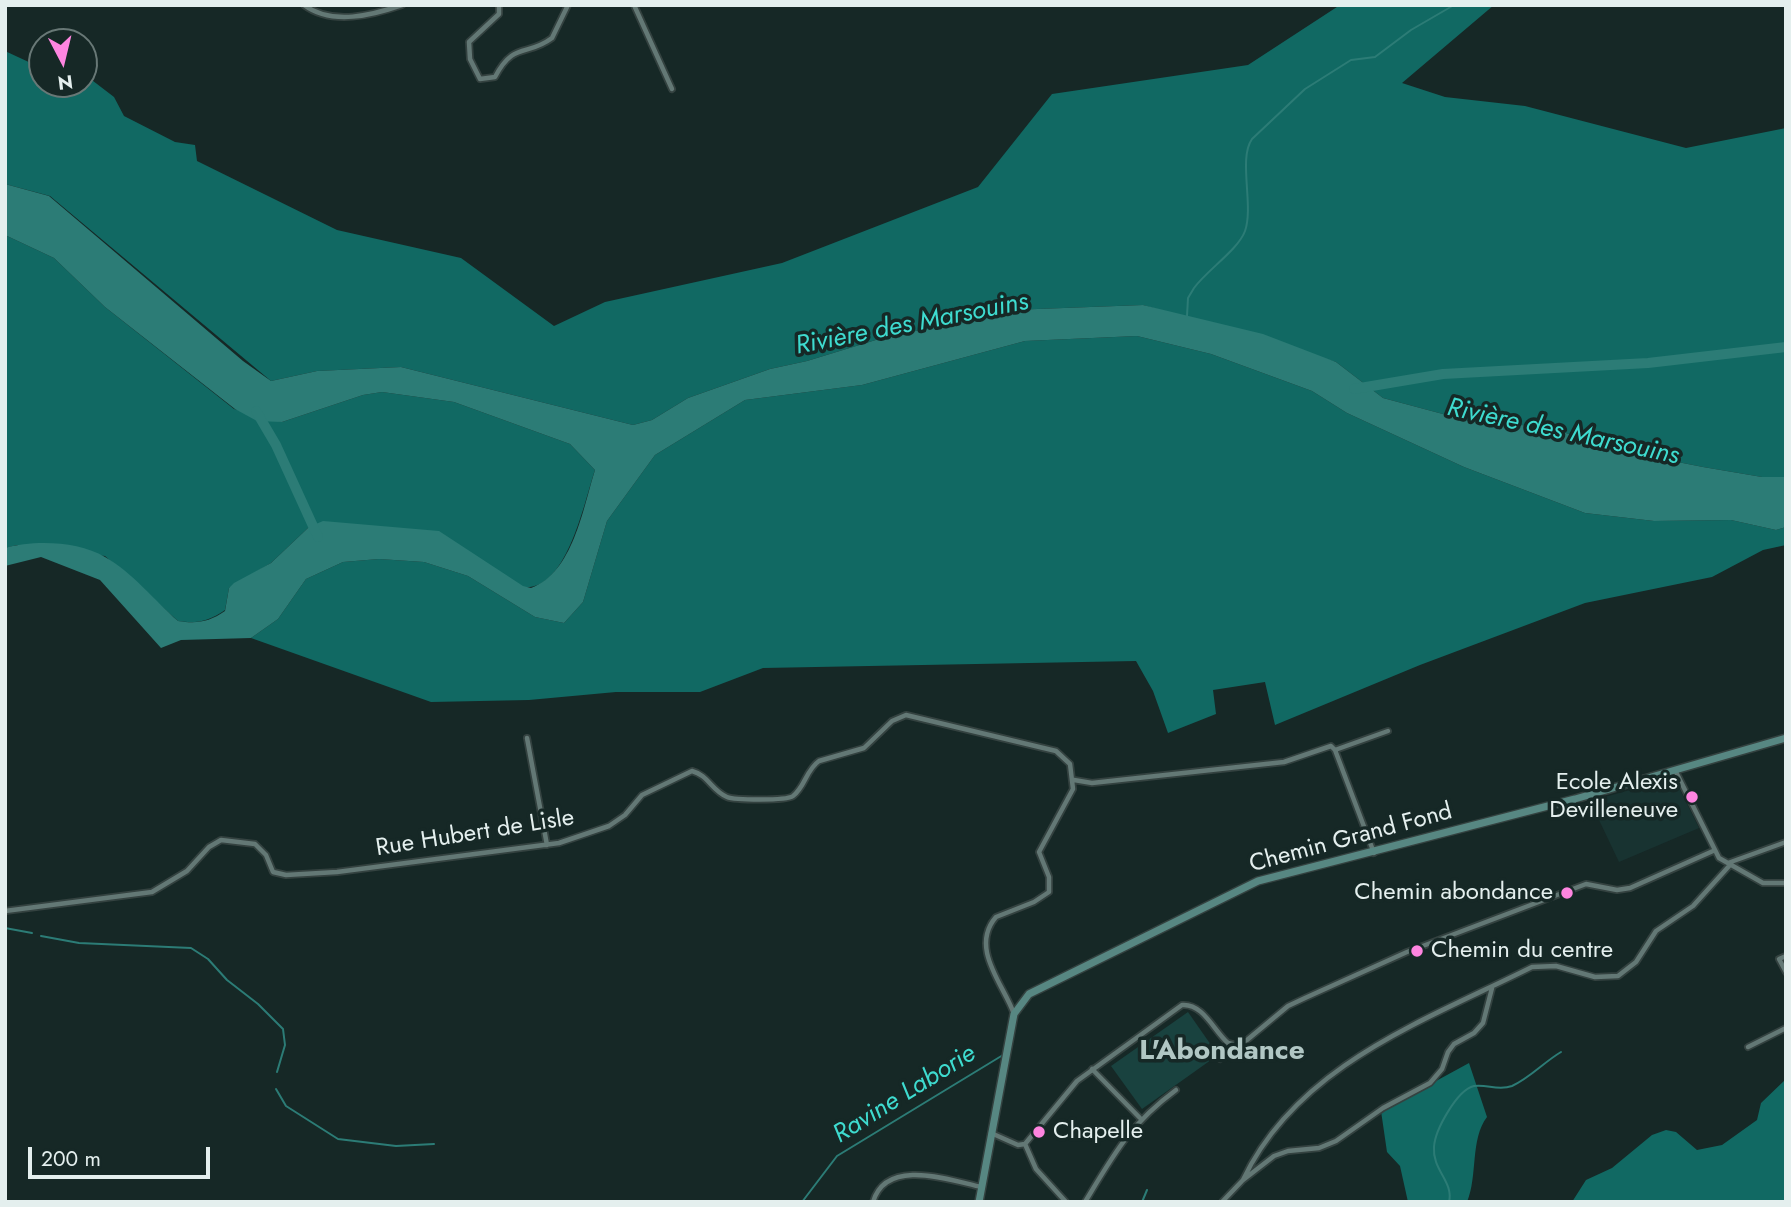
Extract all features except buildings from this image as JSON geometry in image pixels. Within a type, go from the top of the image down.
[{"type":"street","points":[[304,5],[321,14],[335,17],[384,12],[402,5]]},
{"type":"street","points":[[499,5],[499,14],[469,42],[473,66],[480,79],[495,77],[502,64],[516,51],[552,38],[568,5]]},
{"type":"street","points":[[634,5],[672,89]]},
{"type":"street","name":"Rue Hubert de Lisle","points":[[5,911],[152,892],[187,872],[209,846],[221,840],[255,844],[266,855],[273,872],[286,875],[337,872],[547,845],[609,826],[625,815],[642,795],[692,771],[705,776],[717,791],[729,799],[789,798],[813,765],[864,748],[891,721],[906,715],[1056,751],[1070,764],[1074,780]]},
{"type":"street","points":[[1335,750],[1388,732]]},
{"type":"street","points":[[527,738],[547,845]]},
{"type":"street","name":"Chemin Grand Fond","points":[[1014,1014],[1029,994],[1258,881],[1374,853],[1676,772],[1786,738]]},
{"type":"street","points":[[979,1202],[1014,1014],[987,957],[988,928],[1003,912],[1034,902],[1049,892],[1049,877],[1040,849],[1073,789],[1074,780],[1092,783],[1277,763],[1331,746],[1335,750],[1374,853]]},
{"type":"street","points":[[1676,772],[1713,851],[1729,864],[1763,883],[1786,883]]},
{"type":"street","points":[[1243,1180],[1267,1136],[1325,1079],[1354,1058],[1532,967],[1546,965],[1595,977],[1618,976],[1636,962],[1656,931],[1693,906],[1729,864],[1786,842]]},
{"type":"street","points":[[1220,1059],[1230,1044],[1247,1040],[1296,1002],[1407,952],[1586,884],[1617,890],[1630,888],[1713,851]]},
{"type":"street","points":[[1786,956],[1779,959],[1786,972]]},
{"type":"street","points":[[1222,1202],[1243,1180],[1274,1156],[1288,1151],[1319,1148],[1336,1141],[1383,1108],[1430,1083],[1442,1069],[1454,1044],[1474,1033],[1483,1023],[1489,1011],[1492,987]]},
{"type":"street","points":[[991,1133],[1018,1145],[1025,1144],[1077,1082],[1182,1005],[1189,1004],[1199,1010],[1230,1044]]},
{"type":"street","points":[[1748,1047],[1786,1028]]},
{"type":"street","points":[[1092,1069],[1140,1118]]},
{"type":"street","points":[[1085,1202],[1121,1140],[1140,1118],[1177,1090]]},
{"type":"street","points":[[1025,1144],[1036,1169],[1066,1202]]},
{"type":"street","points":[[873,1202],[880,1188],[902,1177],[918,1174],[981,1187]]},
{"type":"shaded area","points":[[1340,5],[1494,5],[1402,83],[1445,97],[1525,106],[1686,148],[1786,128],[1786,477],[1762,477],[1703,467],[1622,451],[1547,427],[1469,421],[1383,398],[1336,362],[1143,305],[1011,310],[879,339],[807,361],[770,369],[688,398],[652,420],[633,425],[401,367],[317,371],[271,381],[50,196],[5,184],[5,51],[28,62],[28,98],[98,98],[98,85],[114,97],[124,116],[175,142],[195,145],[197,161],[337,230],[461,258],[554,326],[605,302],[782,263],[978,187],[1052,94],[1248,65]]},
{"type":"shaded area","points":[[5,235],[54,258],[105,307],[234,409],[282,422],[363,395],[382,392],[454,402],[570,444],[595,470],[579,522],[562,561],[551,575],[538,585],[523,587],[309,527],[271,563],[229,588],[225,610],[203,621],[191,622],[178,621],[105,556],[17,545],[5,548]]},
{"type":"shaded area","points":[[1137,336],[1211,354],[1312,391],[1347,413],[1464,467],[1585,513],[1654,521],[1731,520],[1776,530],[1786,527],[1786,545],[1763,550],[1712,577],[1585,603],[1420,665],[1275,725],[1265,682],[1213,690],[1216,714],[1168,733],[1153,691],[1136,661],[763,668],[700,692],[616,692],[529,700],[431,702],[251,638],[278,619],[306,579],[343,562],[379,559],[424,562],[468,576],[535,617],[564,623],[583,602],[607,521],[655,455],[745,400],[862,385],[1025,341]]},
{"type":"shaded area","points":[[1674,778],[1699,828],[1619,862],[1590,801]]},
{"type":"shaded area","points":[[1188,1012],[1218,1055],[1142,1109],[1111,1066]]},
{"type":"shaded area","points":[[1469,1063],[1487,1117],[1478,1136],[1467,1202],[1408,1202],[1400,1166],[1387,1152],[1381,1111]]},
{"type":"shaded area","points":[[1786,1079],[1786,1202],[1572,1202],[1586,1180],[1612,1168],[1652,1135],[1666,1130],[1676,1132],[1697,1150],[1722,1145],[1757,1120],[1761,1103]]},
{"type":"water","name":"Rivière des Marsouins","points":[[5,184],[49,196],[243,361],[271,381],[317,371],[401,367],[633,425],[652,420],[688,398],[770,369],[807,361],[879,339],[1011,310],[1143,305],[1263,334],[1336,362],[1383,398],[1469,421],[1547,427],[1622,451],[1703,467],[1762,477],[1786,477],[1786,527],[1776,530],[1731,520],[1654,521],[1585,513],[1464,467],[1347,413],[1312,391],[1211,354],[1137,336],[1025,341],[862,385],[745,400],[655,455],[607,521],[583,602],[564,623],[535,617],[468,576],[424,562],[379,559],[343,562],[306,579],[278,619],[251,638],[181,640],[161,648],[100,580],[41,557],[5,566],[5,548],[42,543],[69,545],[94,552],[125,571],[178,621],[185,622],[208,620],[225,611],[229,588],[234,583],[271,563],[309,527],[323,521],[439,531],[523,586],[531,588],[557,569],[567,554],[581,520],[595,470],[570,444],[454,402],[382,392],[363,395],[282,422],[257,421],[235,409],[105,307],[54,258],[5,235]]},
{"type":"waterway","points":[[1187,316],[1188,298],[1194,288],[1236,245],[1245,231],[1248,208],[1246,158],[1252,139],[1305,89],[1351,60],[1375,57],[1411,30],[1454,5]]},
{"type":"waterway","points":[[1354,389],[1443,374],[1648,363],[1786,347]]},
{"type":"waterway","points":[[256,411],[276,445],[318,537]]},
{"type":"waterway","points":[[5,928],[32,933]]},
{"type":"waterway","points":[[41,936],[79,943],[191,948],[208,959],[227,980],[258,1004],[283,1029],[285,1045],[277,1072]]},
{"type":"waterway","points":[[1449,1202],[1450,1195],[1436,1162],[1434,1147],[1443,1121],[1454,1103],[1467,1089],[1474,1086],[1512,1086],[1561,1052]]},
{"type":"waterway","name":"Ravine Laborie","points":[[802,1202],[837,1156],[1003,1055]]},
{"type":"waterway","points":[[276,1089],[286,1106],[338,1139],[396,1146],[434,1144]]},
{"type":"waterway","points":[[1142,1202],[1147,1190]]},
{"type":"place","name":"Ecole Alexis Devilleneuve","points":[[1692,797]]},
{"type":"place","name":"Chemin abondance","points":[[1567,893]]},
{"type":"place","name":"Chemin du centre","points":[[1417,951]]},
{"type":"place","name":"Chapelle","points":[[1039,1132]]},
{"type":"district","name":"L'Abondance","points":[[1222,1052]]}]
